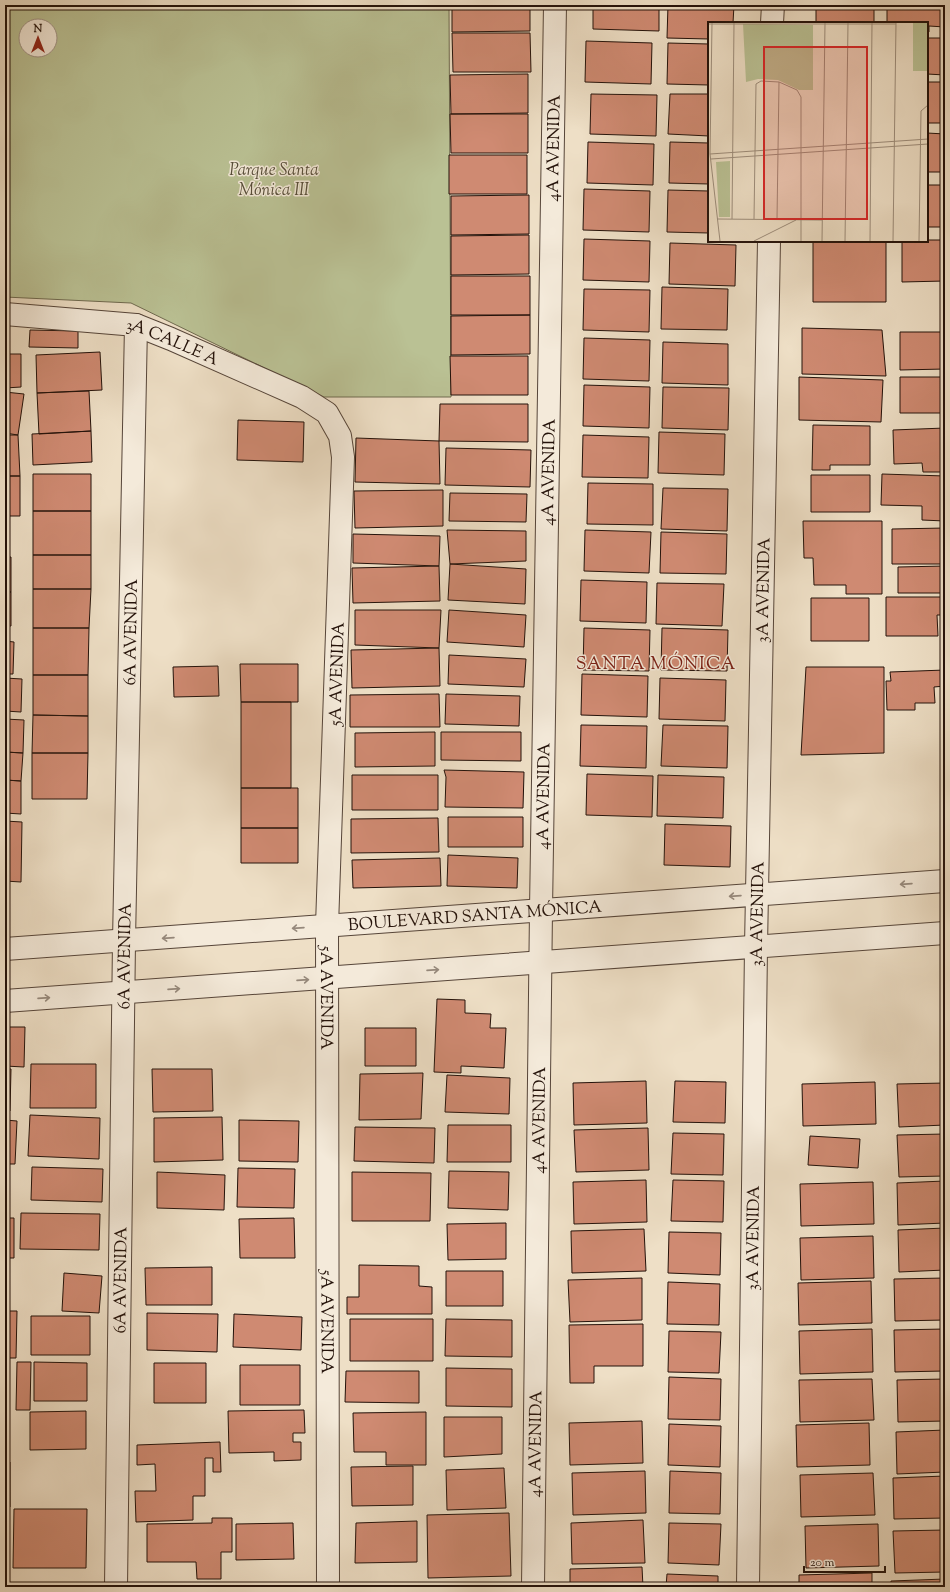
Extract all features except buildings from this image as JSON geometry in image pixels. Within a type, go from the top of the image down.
[{"type":"street","name":"4A AVENIDA","points":[[533,1587],[541,910],[555,5]]},
{"type":"street","points":[[772,22],[773,5]]},
{"type":"street","name":"3A AVENIDA","points":[[748,1587],[756,947],[768,242]]},
{"type":"street","name":"3A CALLE A","points":[[5,314],[136,325],[302,397],[327,413]]},
{"type":"street","name":"6A AVENIDA","points":[[116,1587],[124,941],[136,325]]},
{"type":"street","name":"5A AVENIDA","points":[[327,413],[340,436],[343,457],[327,926],[328,1587]]},
{"type":"street","name":"BOULEVARD SANTA MÓNICA","points":[[5,949],[945,881]]},
{"type":"street","points":[[5,1001],[945,933]]},
{"type":"green space","name":"Parque Santa Mónica III","points":[[5,5],[449,5],[451,397],[324,397],[131,303],[5,297]]},
{"type":"district","name":"SANTA MÓNICA","points":[[656,663]]}]
